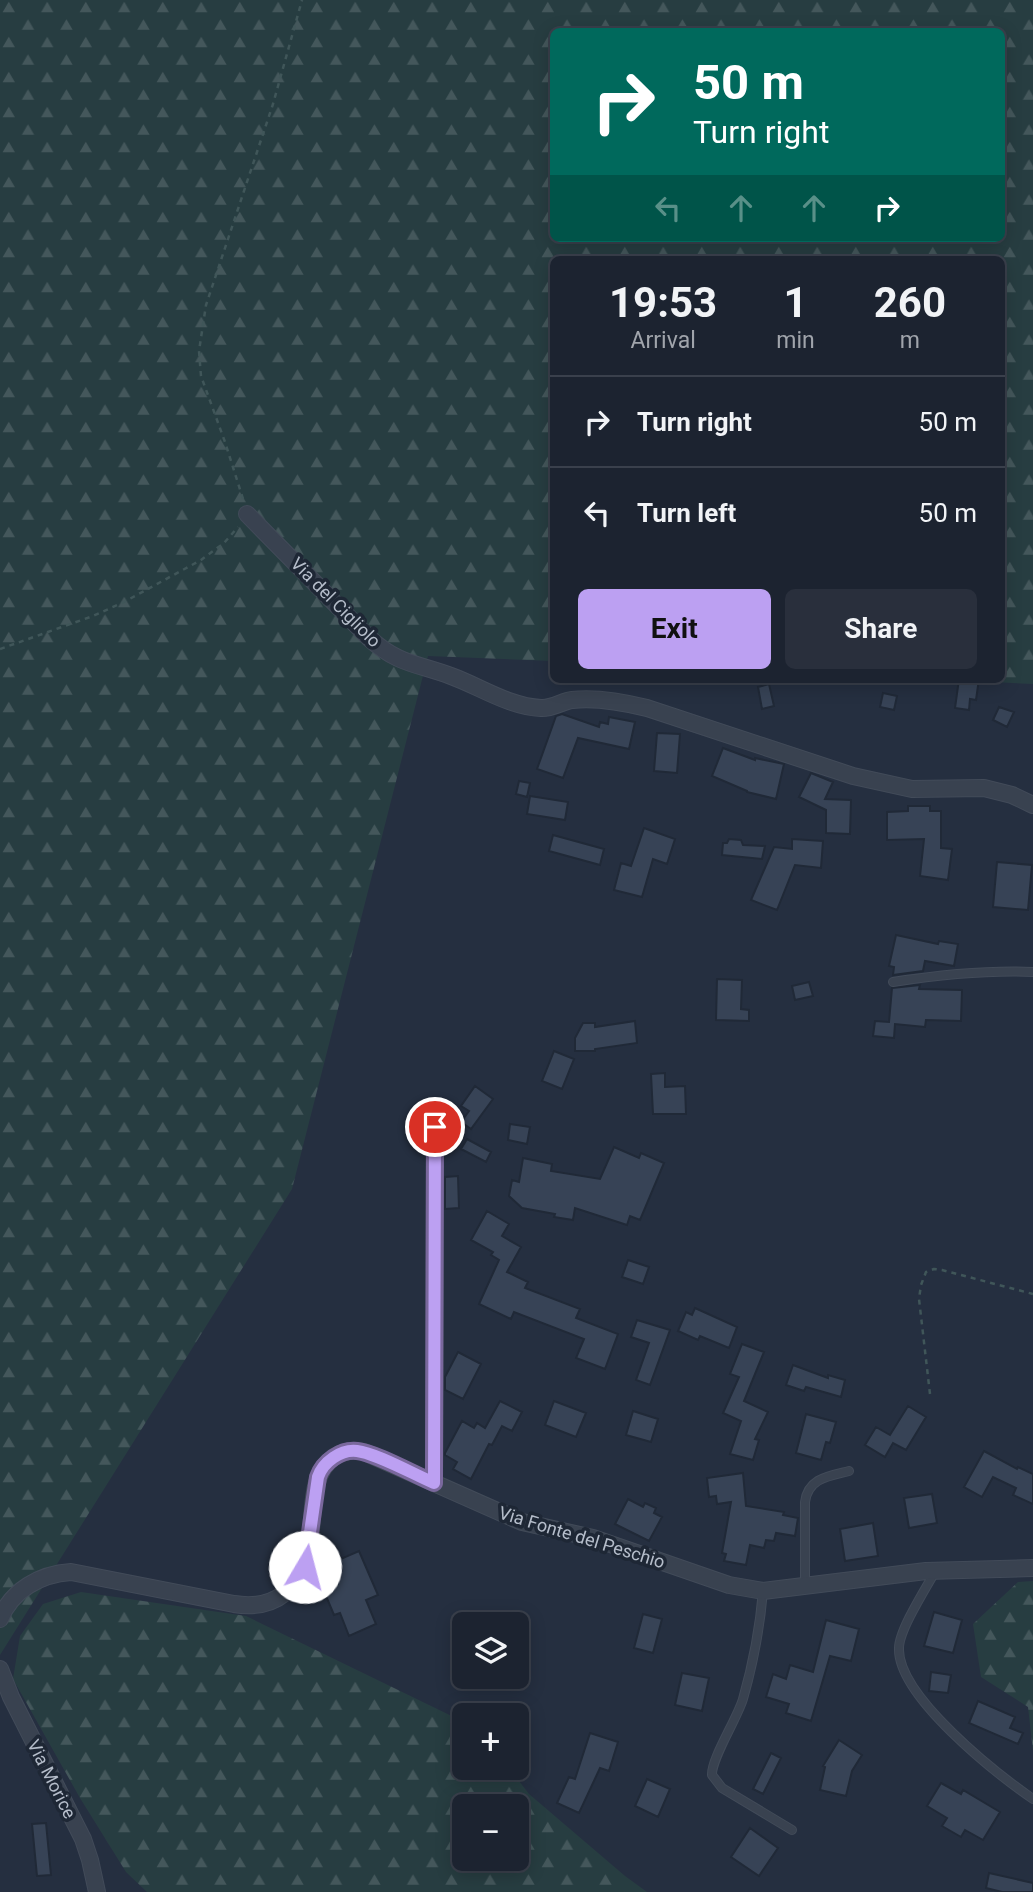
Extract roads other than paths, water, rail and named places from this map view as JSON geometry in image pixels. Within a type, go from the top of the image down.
[{"type":"street","name":"Via del Cigliolo","points":[[247,514],[385,651],[413,666],[452,676],[496,697],[542,709],[576,700],[623,702],[876,782],[917,790],[984,788],[1012,795],[1033,805]]},
{"type":"street","points":[[434,1483],[435,1127]]},
{"type":"street","name":"Via Fonte del Peschio","points":[[3,1613],[15,1595],[33,1583],[54,1574],[71,1572],[234,1604],[267,1603],[286,1592],[303,1573],[318,1477],[330,1460],[344,1452],[360,1451],[530,1525],[593,1538],[729,1585],[763,1591],[936,1570],[1033,1567]]},
{"type":"street","name":"Via Morice","points":[[0,1669],[11,1697],[83,1839],[97,1892]]},
{"type":"lane","points":[[893,982],[952,975],[1033,972]]},
{"type":"lane","points":[[805,1586],[807,1490],[821,1478],[849,1471]]},
{"type":"lane","points":[[936,1570],[900,1641],[898,1652],[904,1669],[925,1704],[942,1723],[974,1753],[1033,1799]]},
{"type":"lane","points":[[763,1591],[759,1628],[743,1698],[733,1726],[713,1763],[712,1775],[722,1788],[792,1830]]}]
